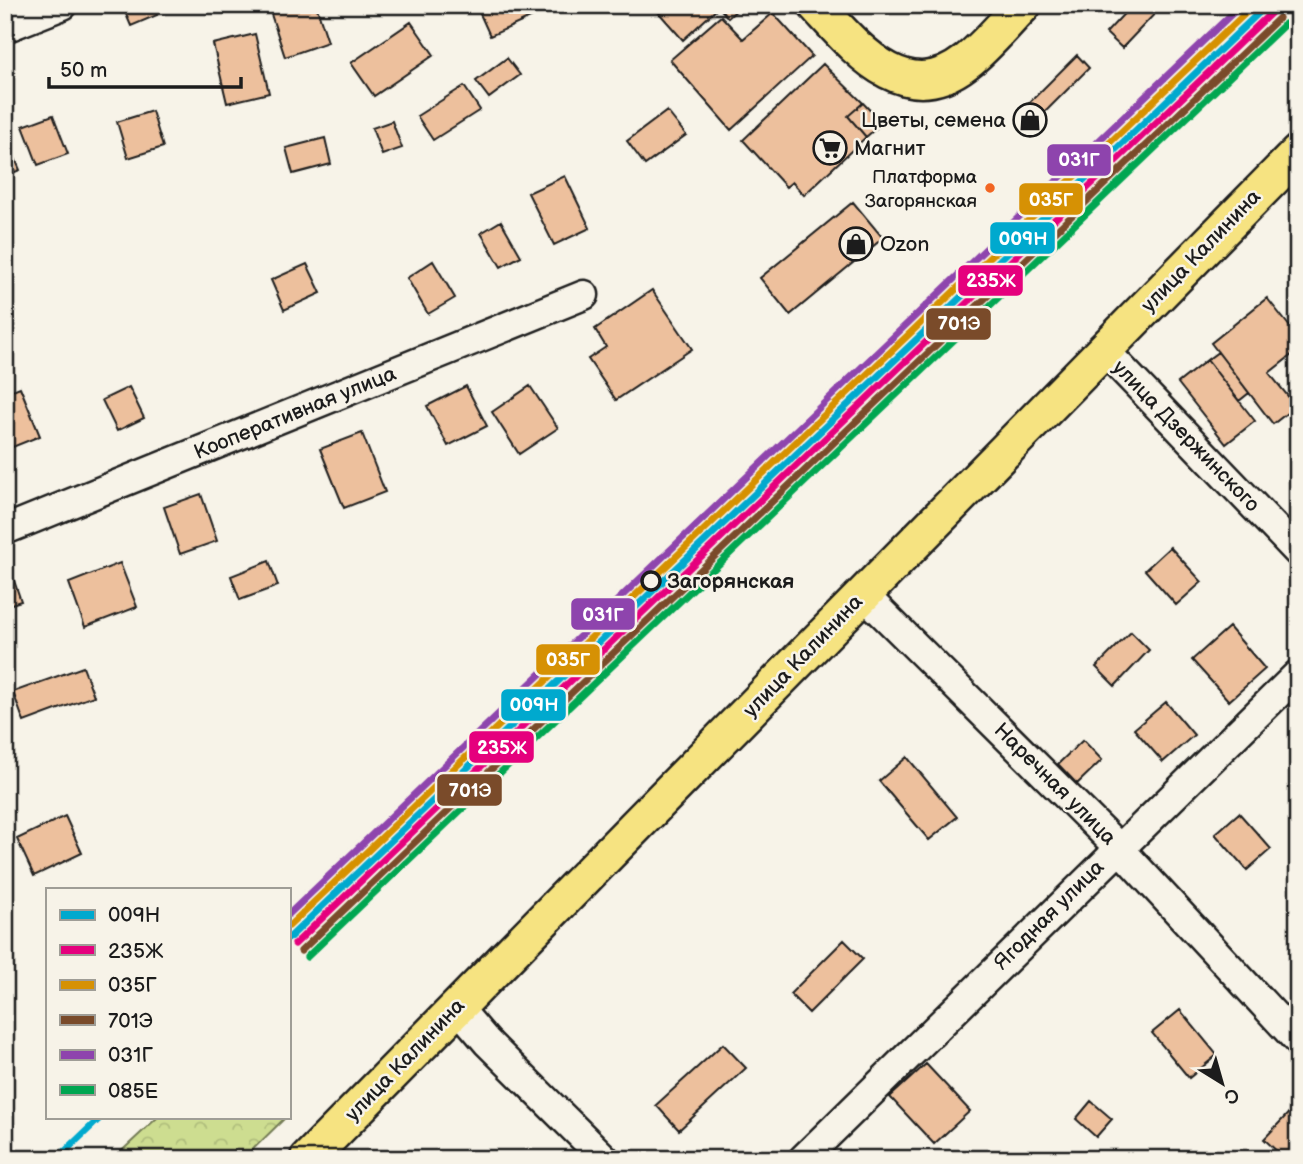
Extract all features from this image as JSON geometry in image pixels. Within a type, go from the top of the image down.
[{"type":"main road","points":[[816,5],[851,43],[881,68],[905,79],[923,82],[946,75],[967,62],[1023,5]]},
{"type":"main road","name":"улица Калинина","points":[[308,1159],[1298,153]]},
{"type":"street","points":[[5,28],[63,5]]},
{"type":"street","name":"Кооперативная улица","points":[[5,530],[584,295]]},
{"type":"street","name":"улица Дзержинского","points":[[1104,350],[1298,552]]},
{"type":"street","name":"Наречная улица","points":[[863,594],[1118,847],[1298,1041]]},
{"type":"street","name":"Ягодная улица","points":[[803,1159],[1118,847],[1298,674]]},
{"type":"street","points":[[457,1007],[487,1042],[605,1159]]},
{"type":"green space","points":[[157,1118],[285,1118],[243,1159],[113,1159]]},
{"type":"building","points":[[153,5],[157,15],[131,26],[123,7]]},
{"type":"building","points":[[268,5],[316,5],[328,42],[285,57]]},
{"type":"building","points":[[476,5],[532,5],[537,15],[490,36]]},
{"type":"building","points":[[652,5],[742,5],[728,18],[719,7],[683,40]]},
{"type":"building","points":[[1132,5],[1163,5],[1122,48],[1106,33]]},
{"type":"building","points":[[773,13],[812,56],[731,130],[670,60],[721,16],[743,39]]},
{"type":"building","points":[[411,22],[434,55],[374,96],[351,63]]},
{"type":"building","points":[[255,34],[269,93],[227,103],[213,44]]},
{"type":"building","points":[[1077,55],[1089,68],[1033,124],[1021,111]]},
{"type":"building","points":[[507,58],[520,75],[489,98],[476,81]]},
{"type":"building","points":[[823,64],[863,103],[848,116],[866,137],[804,195],[792,182],[786,187],[743,140]]},
{"type":"building","points":[[464,86],[480,110],[433,140],[417,116]]},
{"type":"building","points":[[863,103],[882,123],[866,137],[848,116]]},
{"type":"building","points":[[152,111],[163,147],[128,158],[117,122]]},
{"type":"building","points":[[667,111],[686,135],[645,165],[627,141]]},
{"type":"building","points":[[53,115],[68,154],[38,165],[23,126]]},
{"type":"building","points":[[392,121],[402,148],[382,155],[372,128]]},
{"type":"building","points":[[5,135],[20,170],[5,176]]},
{"type":"building","points":[[325,138],[331,164],[293,174],[286,148]]},
{"type":"building","points":[[565,176],[590,228],[554,245],[528,193]]},
{"type":"building","points":[[853,202],[883,238],[790,315],[760,278]]},
{"type":"building","points":[[501,221],[521,256],[501,267],[481,233]]},
{"type":"building","points":[[433,261],[455,298],[428,314],[407,278]]},
{"type":"building","points":[[307,264],[321,293],[284,310],[271,280]]},
{"type":"building","points":[[652,290],[692,349],[616,400],[588,359],[606,347],[595,329]]},
{"type":"building","points":[[1267,298],[1298,337],[1298,350],[1269,373],[1296,406],[1273,424],[1211,343]]},
{"type":"building","points":[[1218,352],[1249,393],[1239,401],[1207,360]]},
{"type":"building","points":[[1207,360],[1255,421],[1226,444],[1178,383]]},
{"type":"building","points":[[466,386],[487,426],[448,446],[427,406]]},
{"type":"building","points":[[530,386],[558,428],[519,454],[492,412]]},
{"type":"building","points":[[20,387],[40,436],[5,450],[5,393]]},
{"type":"building","points":[[129,387],[144,418],[117,431],[102,400]]},
{"type":"building","points":[[362,433],[385,492],[344,508],[320,449]]},
{"type":"building","points":[[201,494],[217,541],[180,554],[164,507]]},
{"type":"building","points":[[1170,547],[1202,582],[1176,605],[1145,570]]},
{"type":"building","points":[[269,561],[278,586],[240,600],[231,576]]},
{"type":"building","points":[[120,563],[137,607],[85,627],[69,583]]},
{"type":"building","points":[[9,566],[21,601],[5,606],[5,568]]},
{"type":"building","points":[[1229,627],[1265,669],[1229,701],[1192,660]]},
{"type":"building","points":[[1131,632],[1149,650],[1115,686],[1096,667]]},
{"type":"building","points":[[83,667],[94,696],[24,722],[13,692]]},
{"type":"building","points":[[1166,702],[1194,735],[1163,762],[1134,729]]},
{"type":"building","points":[[1083,740],[1102,760],[1077,784],[1058,764]]},
{"type":"building","points":[[907,757],[957,817],[929,840],[879,781]]},
{"type":"building","points":[[1239,813],[1271,849],[1247,870],[1215,834]]},
{"type":"building","points":[[65,816],[82,853],[34,876],[17,839]]},
{"type":"building","points":[[844,940],[863,959],[809,1013],[790,994]]},
{"type":"building","points":[[1180,1010],[1217,1055],[1189,1078],[1152,1033]]},
{"type":"building","points":[[723,1044],[746,1068],[679,1130],[656,1105]]},
{"type":"building","points":[[926,1064],[970,1111],[934,1144],[890,1097]]},
{"type":"building","points":[[1091,1101],[1112,1119],[1096,1137],[1076,1119]]},
{"type":"building","points":[[1298,1103],[1298,1148],[1285,1159],[1264,1139]]},
{"type":"transit line","name":"031Г","points":[[290,913],[1241,5]]},
{"type":"transit line","name":"035Г","points":[[290,925],[1254,5]]},
{"type":"transit line","name":"009Н","points":[[290,937],[1267,5]]},
{"type":"transit line","name":"235Ж","points":[[295,944],[1273,11]]},
{"type":"transit line","name":"701Э","points":[[301,951],[1279,18]]},
{"type":"transit line","name":"085Е","points":[[307,957],[1285,24]]},
{"type":"transit line","name":"009Н","points":[[57,1159],[100,1118]]},
{"type":"place","name":"Цветы, семена","points":[[1030,120]]},
{"type":"place","name":"Магнит","points":[[830,148]]},
{"type":"place","name":"Платформа Загорянская","points":[[990,188]]},
{"type":"place","name":"Ozon","points":[[856,244]]},
{"type":"place","name":"Загорянская","points":[[651,581]]}]
